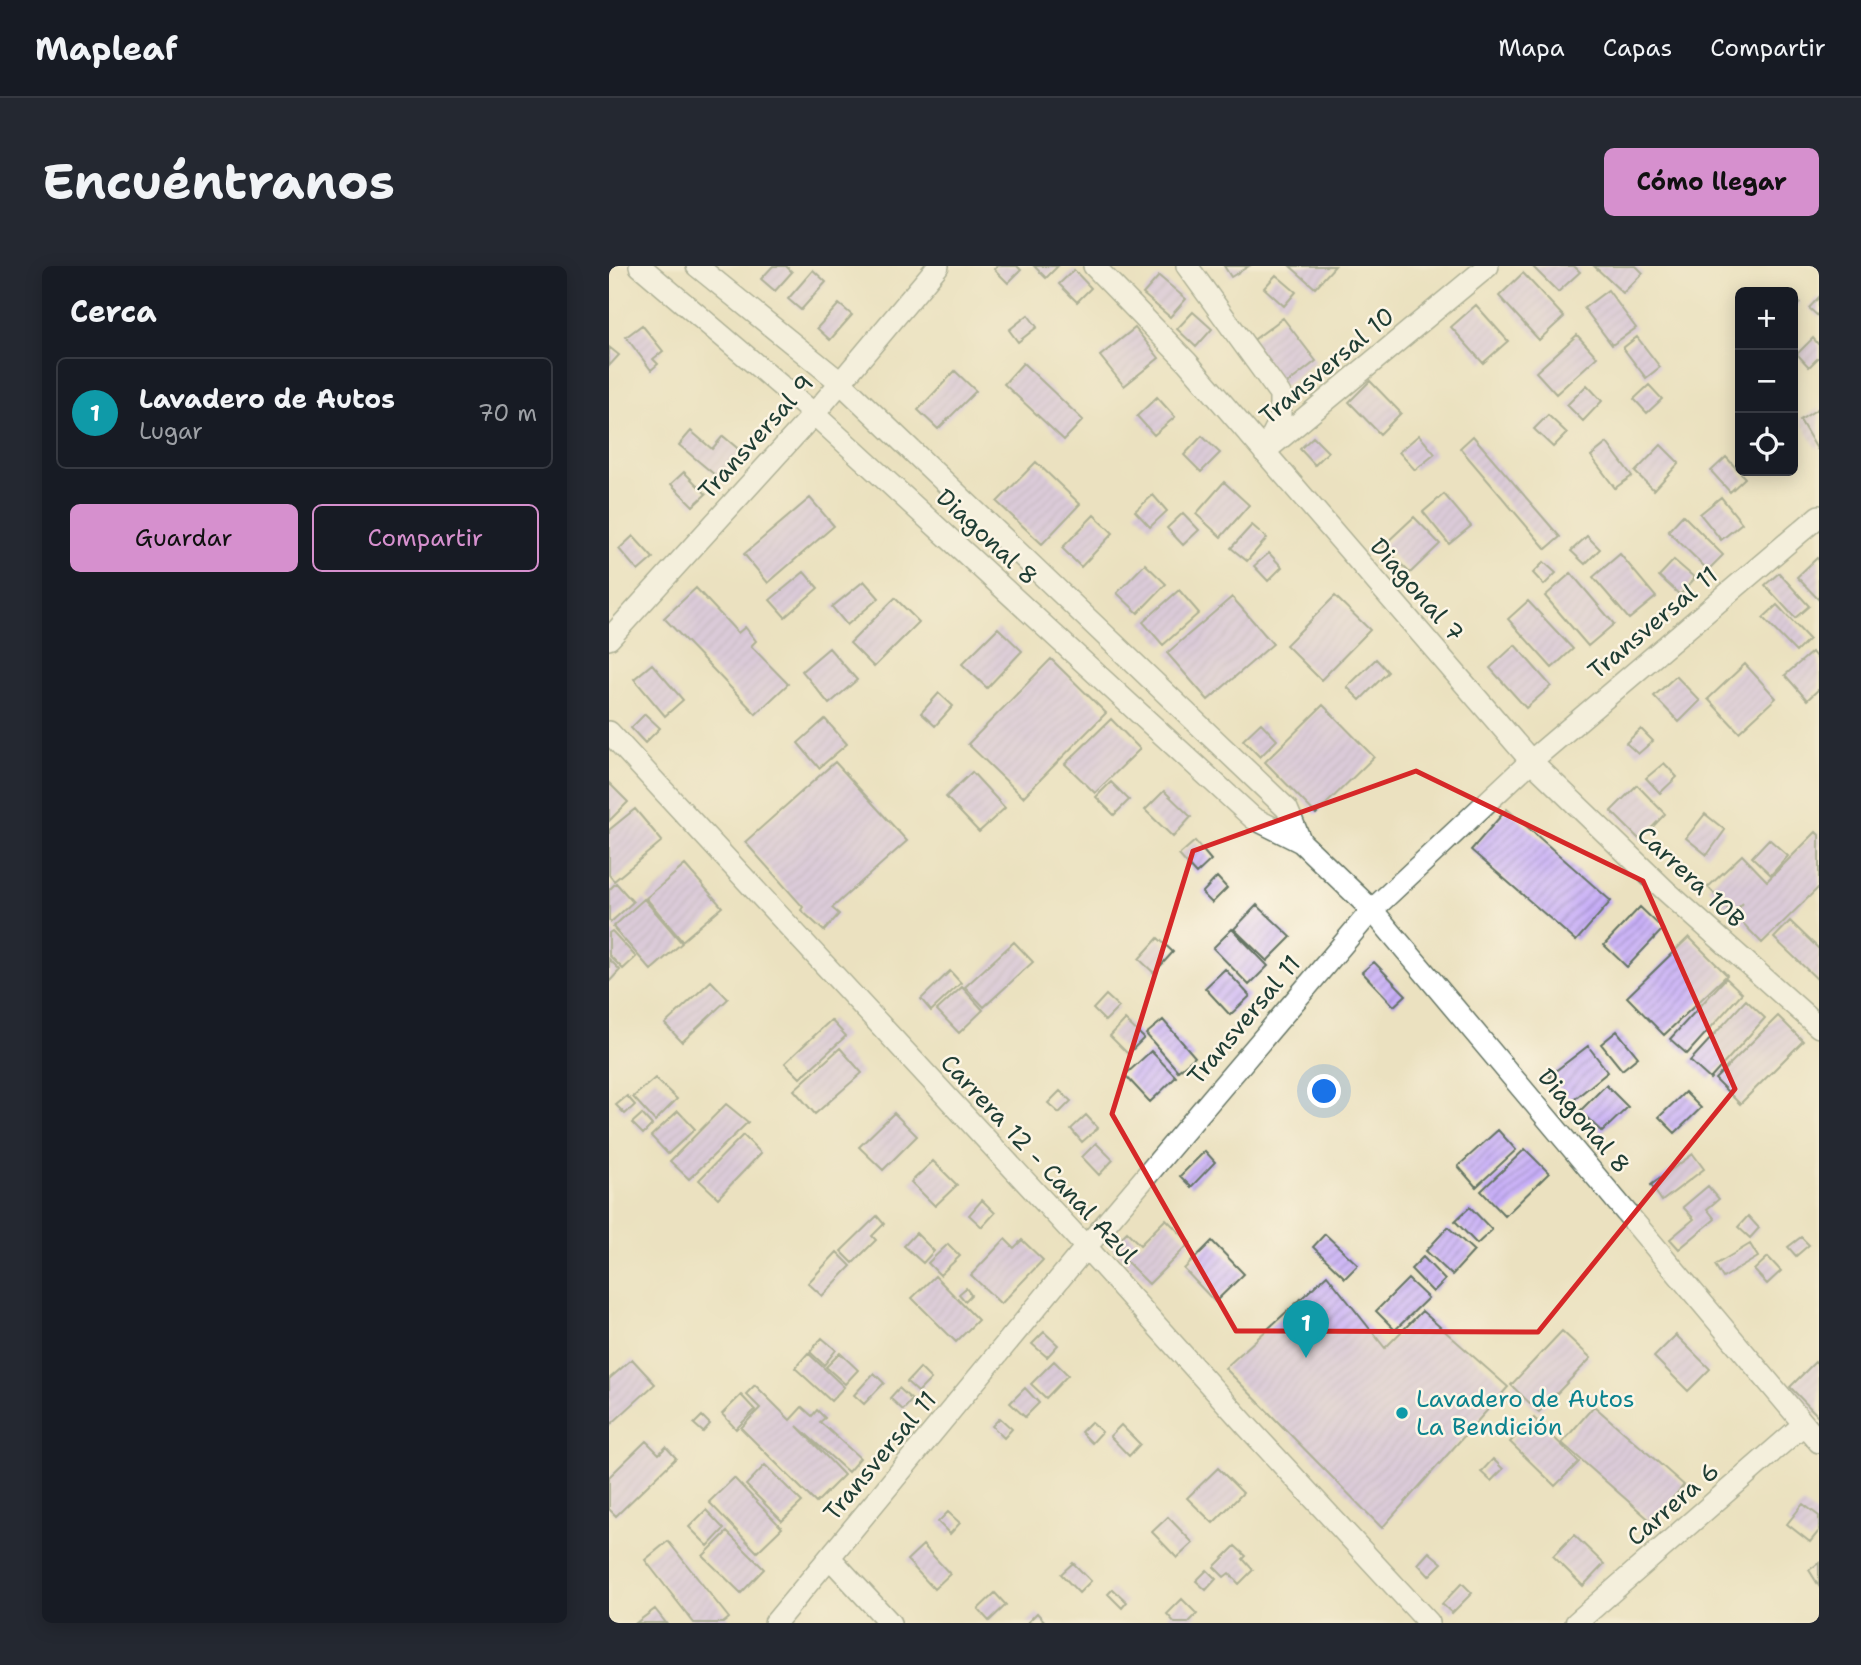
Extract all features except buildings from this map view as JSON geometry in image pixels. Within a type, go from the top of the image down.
[{"type":"street","name":"Diagonal 8","points":[[640,266],[814,414],[1253,818],[1301,842],[1372,910],[1819,1442]]},
{"type":"street","name":"Diagonal 8","points":[[697,266],[840,382],[1287,809],[1301,842]]},
{"type":"street","name":"Transversal 9","points":[[609,639],[814,414],[938,266]]},
{"type":"street","name":"Diagonal 7","points":[[1094,266],[1187,362],[1531,761]]},
{"type":"street","points":[[1187,266],[1280,394],[1280,420],[1264,452]]},
{"type":"street","name":"Transversal 10","points":[[1264,452],[1488,266]]},
{"type":"street","name":"Transversal 11","points":[[775,1623],[1086,1247],[1372,910],[1531,761],[1819,516]]},
{"type":"street","name":"Carrera 12 - Canal Azul","points":[[609,732],[1086,1247],[1429,1623]]},
{"type":"street","name":"Carrera 10B","points":[[1531,761],[1666,891],[1819,1027]]},
{"type":"street","name":"Carrera 6","points":[[1576,1623],[1804,1424]]},
{"type":"street","points":[[830,1558],[890,1623]]},
{"type":"highlighted area","points":[[1416,771],[1643,881],[1735,1089],[1538,1332],[1236,1331],[1112,1114],[1193,851]]},
{"type":"place","name":"Lavadero de Autos","points":[[1306,1358]]},
{"type":"place","name":"Lavadero de Autos La Bendición","points":[[1402,1413]]}]
